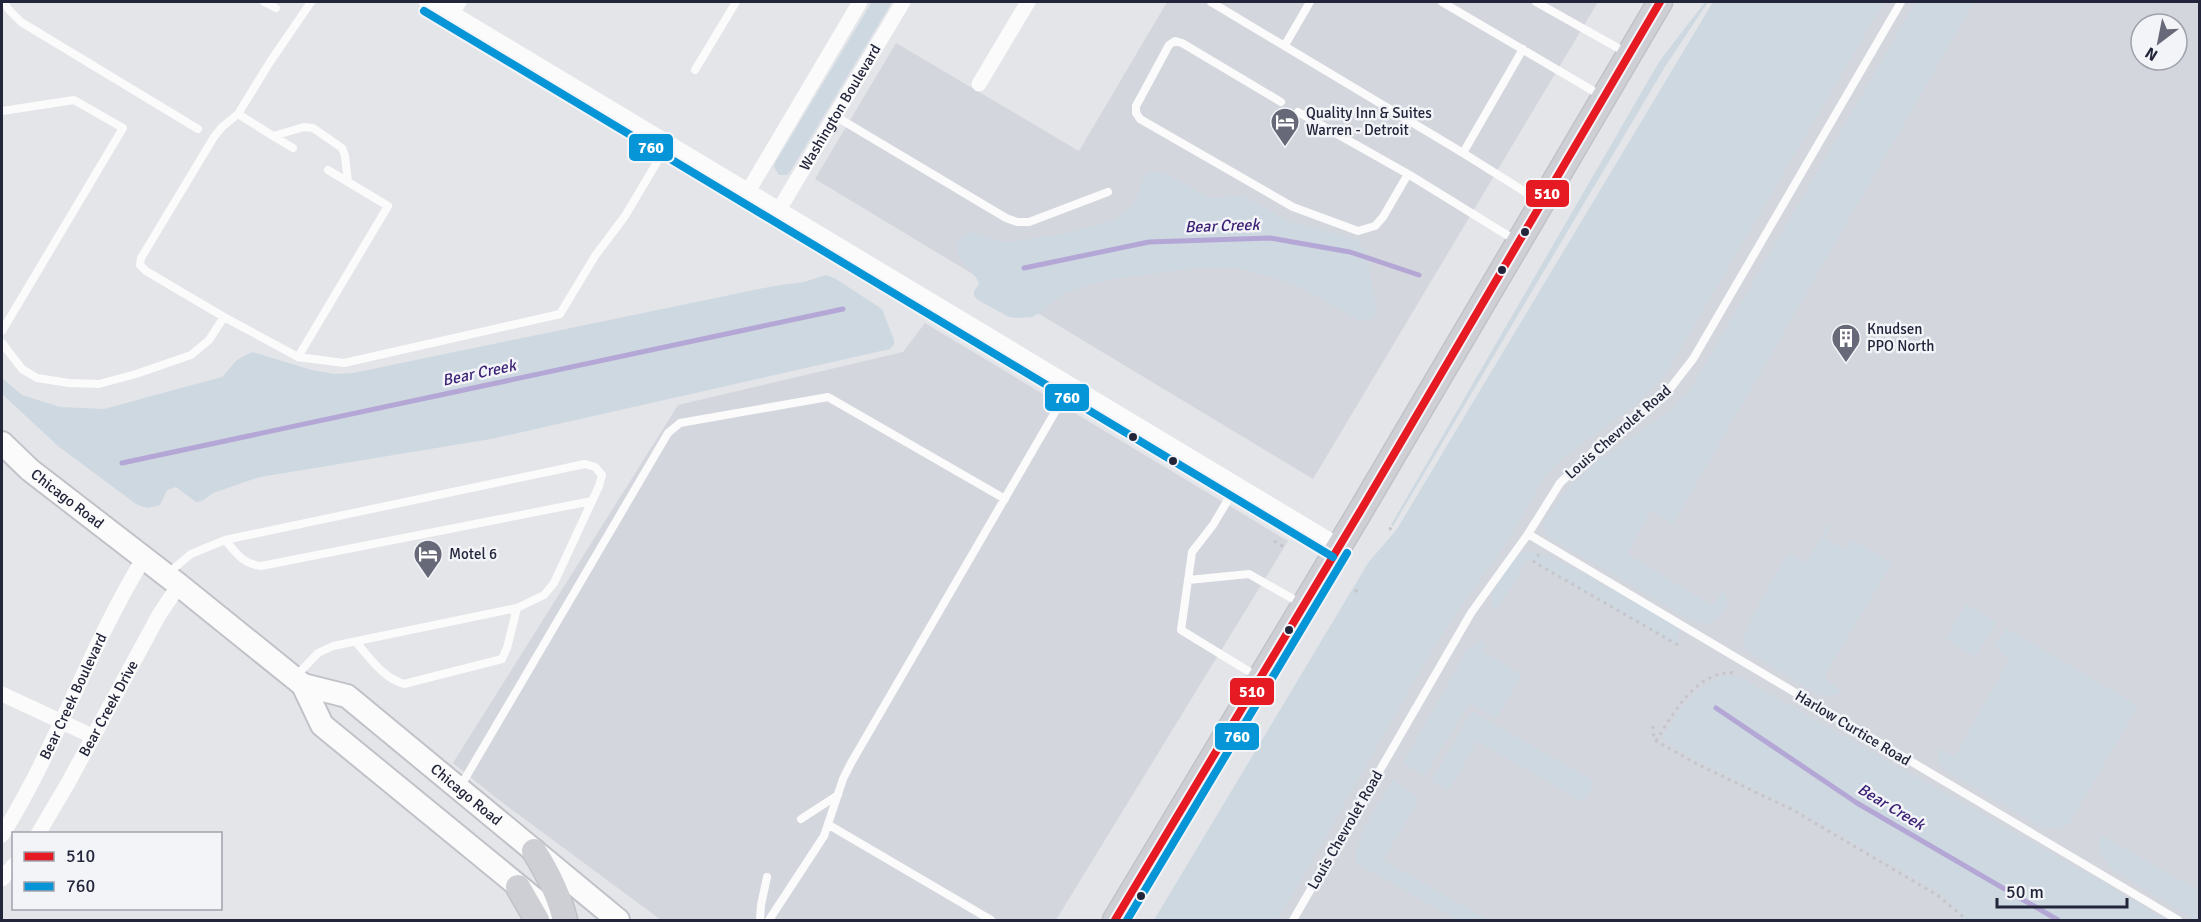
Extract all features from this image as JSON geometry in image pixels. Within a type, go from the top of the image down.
[{"type":"main road","points":[[1115,921],[1304,606],[1660,2]]},
{"type":"main road","name":"Chicago Road","points":[[2,443],[30,470],[172,580],[298,682],[322,724],[560,921]]},
{"type":"main road","name":"Chicago Road","points":[[298,682],[347,696],[618,921]]},
{"type":"main road","points":[[534,851],[550,878],[561,903],[565,921]]},
{"type":"main road","points":[[518,886],[537,921]]},
{"type":"street","points":[[429,2],[455,8],[777,213],[1338,548]]},
{"type":"street","points":[[747,193],[861,2]]},
{"type":"street","name":"Washington Boulevard","points":[[777,213],[903,2]]},
{"type":"street","points":[[979,84],[1028,2]]},
{"type":"street","name":"Bear Creek Boulevard","points":[[2,835],[41,766],[126,588],[144,558]]},
{"type":"street","name":"Bear Creek Drive","points":[[39,832],[159,615],[172,580]]},
{"type":"street","points":[[2,694],[92,736]]},
{"type":"street","points":[[2,879],[12,867]]},
{"type":"lane","points":[[3,2],[21,22],[198,129]]},
{"type":"lane","points":[[264,2],[276,8]]},
{"type":"lane","points":[[310,2],[238,114],[214,137],[141,258],[140,265],[146,271],[224,317],[298,357],[344,363],[560,314],[595,256],[625,216],[667,145]]},
{"type":"lane","points":[[695,70],[736,2]]},
{"type":"lane","points":[[1211,2],[1542,202]]},
{"type":"lane","points":[[1285,45],[1310,2]]},
{"type":"lane","points":[[1442,2],[1604,97]]},
{"type":"lane","name":"Louis Chevrolet Road","points":[[1293,921],[1471,613],[1528,534],[1560,483],[1595,450],[1665,395],[1693,359],[1901,2]]},
{"type":"lane","points":[[1541,3],[1629,54]]},
{"type":"lane","points":[[1281,102],[1175,41],[1169,45],[1158,65],[1136,106],[1136,113],[1140,119],[1293,207],[1358,231],[1375,226],[1383,217],[1408,174]]},
{"type":"lane","points":[[1464,153],[1523,49]]},
{"type":"lane","points":[[2,111],[74,100],[123,128],[2,331]]},
{"type":"lane","points":[[1298,112],[1408,174],[1519,242]]},
{"type":"lane","points":[[238,114],[293,148]]},
{"type":"lane","points":[[835,116],[1006,218],[1017,222],[1029,222],[1108,192]]},
{"type":"lane","points":[[273,136],[304,127],[313,128],[342,148],[348,182]]},
{"type":"lane","points":[[298,357],[388,206],[328,170]]},
{"type":"lane","points":[[2,346],[22,369],[38,378],[69,383],[99,384],[191,356],[209,340],[224,317]]},
{"type":"lane","points":[[768,921],[824,836],[851,763],[1069,387]]},
{"type":"lane","points":[[459,788],[668,433],[680,423],[828,397],[1005,499]]},
{"type":"lane","points":[[172,580],[191,554],[225,540],[585,464],[595,467],[602,476],[554,583],[544,595],[517,608],[333,646],[318,653],[298,682]]},
{"type":"lane","points":[[1236,487],[1213,525],[1192,552],[1181,630],[1260,679]]},
{"type":"lane","points":[[225,540],[241,559],[251,565],[261,566],[592,501]]},
{"type":"lane","name":"Harlow Curtice Road","points":[[1528,534],[2178,921]]},
{"type":"lane","points":[[1188,580],[1249,574],[1304,606]]},
{"type":"lane","points":[[356,642],[393,681],[404,684],[502,659],[517,608]]},
{"type":"lane","points":[[801,819],[838,795]]},
{"type":"lane","points":[[829,825],[991,921]]},
{"type":"lane","points":[[760,921],[767,877]]},
{"type":"path","points":[[1389,528],[1394,531]]},
{"type":"path","points":[[1274,541],[1284,547]]},
{"type":"path","points":[[1544,544],[1534,562],[1678,645]]},
{"type":"path","points":[[1656,741],[1676,709],[1690,693],[1714,675],[1726,672],[1743,674]]},
{"type":"path","points":[[1653,726],[1654,740],[1697,764],[1793,810],[1937,895],[1967,921]]},
{"type":"shaded area","points":[[872,2],[892,2],[790,172],[787,175],[779,175],[774,167],[775,163]]},
{"type":"shaded area","points":[[1167,2],[1598,2],[1313,479],[815,179],[896,43],[1079,151]]},
{"type":"shaded area","points":[[1705,2],[1708,2],[1666,65],[1393,526],[1391,525],[1659,62]]},
{"type":"shaded area","points":[[1713,2],[2199,2],[2199,920],[1168,920]]},
{"type":"shaded area","points":[[1713,2],[1884,2],[1665,375],[1636,404],[1568,454],[1544,478],[1510,537],[1438,640],[1278,920],[1154,920],[1368,563],[1397,529]]},
{"type":"shaded area","points":[[1916,2],[1974,2],[1673,524],[1650,511],[1627,554],[1713,606],[1723,590],[1728,602],[1722,614],[1708,625],[1693,621],[1547,536],[1543,524],[1568,488],[1596,462],[1667,413],[1692,387]]},
{"type":"shaded area","points":[[1151,171],[1162,172],[1210,198],[1243,196],[1290,222],[1359,242],[1367,255],[1376,308],[1375,316],[1368,321],[1359,320],[1294,284],[1242,269],[1203,267],[1113,279],[1083,287],[1064,293],[1032,317],[1009,317],[974,296],[974,291],[979,284],[957,250],[963,237],[974,232],[994,240],[1009,242],[1068,233],[1114,220],[1131,208],[1144,176]]},
{"type":"shaded area","points":[[826,275],[882,309],[894,340],[890,349],[491,439],[260,477],[213,493],[202,501],[196,502],[176,487],[167,490],[160,505],[147,508],[136,504],[58,446],[2,394],[2,378],[22,395],[60,407],[104,409],[222,377],[237,360],[252,352],[312,370],[334,374],[353,373],[774,286],[804,282]]},
{"type":"shaded area","points":[[925,323],[1288,541],[1056,920],[661,920],[495,797],[453,763],[678,405],[903,352]]},
{"type":"shaded area","points":[[1828,525],[1831,526],[1825,538],[1845,550],[1852,540],[1892,563],[1826,673],[1827,681],[1843,692],[1828,697],[1817,694],[1753,655],[1746,649],[1743,640],[1752,617],[1788,553],[1806,563]]},
{"type":"shaded area","points":[[1533,551],[1567,564],[1673,624],[1679,629],[1678,645],[1528,558],[1496,612],[1491,605],[1492,594],[1506,568],[1521,553]]},
{"type":"shaded area","points":[[1966,604],[1996,623],[1975,657],[1946,639]]},
{"type":"shaded area","points":[[2006,628],[2138,706],[2069,824],[2056,829],[2044,828],[1948,772],[1939,758],[1939,748],[1955,757],[2009,659],[1995,646]]},
{"type":"shaded area","points":[[1479,641],[1486,643],[1482,651],[1522,675],[1496,718],[1470,703],[1424,776],[1403,763],[1467,650]]},
{"type":"shaded area","points":[[1726,675],[1745,680],[2166,920],[1957,920],[1963,914],[1940,893],[1794,808],[1694,759],[1662,739],[1688,700],[1705,685]]},
{"type":"shaded area","points":[[1472,711],[1595,782],[1583,802],[1477,741],[1448,791],[1432,780]]},
{"type":"shaded area","points":[[1393,780],[1419,799],[1383,860],[1488,920],[1457,920],[1357,863],[1357,853],[1363,832]]},
{"type":"shaded area","points":[[2099,834],[2199,891],[2199,920],[2112,869],[2099,852]]},
{"type":"waterway","name":"Bear Creek","points":[[1024,268],[1149,242],[1270,238],[1350,252],[1419,275]]},
{"type":"waterway","name":"Bear Creek","points":[[122,463],[843,309]]},
{"type":"waterway","name":"Bear Creek","points":[[1716,708],[1857,803],[2058,920]]},
{"type":"transit line","name":"510","points":[[1115,920],[1361,510],[1660,2]]},
{"type":"transit line","name":"760","points":[[424,11],[1333,557]]},
{"type":"transit line","name":"760","points":[[1127,920],[1347,553]]},
{"type":"place","name":"Quality Inn & Suites Warren - Detroit","points":[[1285,148]]},
{"type":"place","name":"Knudsen PPO North","points":[[1846,364]]},
{"type":"place","name":"Motel 6","points":[[428,580]]}]
